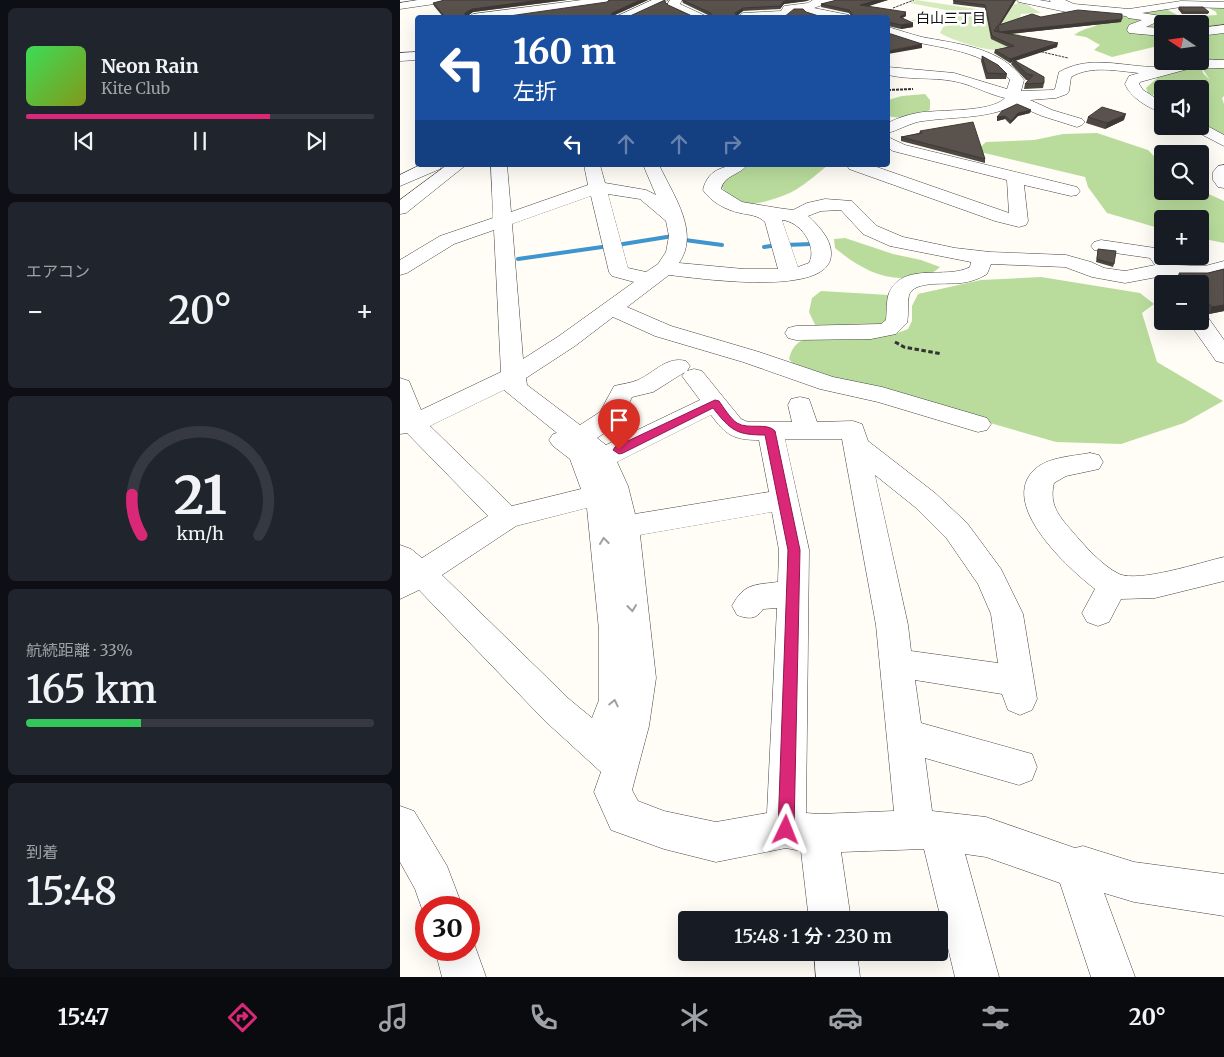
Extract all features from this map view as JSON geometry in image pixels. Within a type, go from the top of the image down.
[{"type":"street","points":[[400,6],[441,0]]},
{"type":"street","points":[[477,15],[574,2],[607,0]]},
{"type":"street","points":[[770,15],[784,14],[788,8],[832,0]]},
{"type":"street","points":[[1023,0],[1063,9],[1080,11],[1089,8]]},
{"type":"street","points":[[1055,0],[1072,7],[1130,11],[1180,4],[1222,6]]},
{"type":"street","points":[[1072,0],[1092,10],[1133,13],[1132,16],[1154,19]]},
{"type":"street","points":[[627,15],[657,1]]},
{"type":"street","points":[[574,2],[576,15]]},
{"type":"street","points":[[811,3],[808,8],[811,12],[822,15]]},
{"type":"street","points":[[676,4],[703,5]]},
{"type":"street","points":[[676,4],[698,15]]},
{"type":"street","points":[[744,15],[750,5]]},
{"type":"street","points":[[1154,20],[1133,28],[1133,30],[1154,31]]},
{"type":"street","points":[[1209,31],[1224,29]]},
{"type":"street","points":[[890,31],[906,37],[960,48],[996,61],[1011,70],[1016,80],[1016,88],[1010,102],[998,108],[936,115],[890,127]]},
{"type":"street","points":[[1011,96],[1058,95],[1062,91],[1064,75],[1070,70],[1129,55]]},
{"type":"street","points":[[400,57],[415,56]]},
{"type":"street","points":[[1154,103],[1134,89],[1132,84],[1134,79],[1165,68],[1187,63],[1222,63]]},
{"type":"street","points":[[891,65],[906,73]]},
{"type":"street","points":[[1091,65],[1161,71]]},
{"type":"street","points":[[890,77],[906,73],[956,77],[1011,96],[1038,110],[1077,122]]},
{"type":"street","points":[[1209,133],[1224,141]]},
{"type":"street","points":[[891,148],[1071,191]]},
{"type":"street","points":[[891,148],[957,170],[958,199]]},
{"type":"street","points":[[400,181],[430,167]]},
{"type":"street","points":[[400,209],[455,167]]},
{"type":"street","points":[[490,167],[497,223],[506,396],[581,454],[600,501],[615,630],[616,700],[610,757],[613,792],[625,816],[664,830],[716,842],[802,832],[927,830],[986,837],[1075,868],[1083,866],[1134,882],[1224,895]]},
{"type":"street","points":[[497,223],[499,167]]},
{"type":"street","points":[[592,167],[619,272],[657,274],[800,274],[816,267],[822,258],[816,233],[796,216],[738,208],[727,203],[712,190],[712,183],[717,177],[735,167]]},
{"type":"street","points":[[407,425],[506,379],[612,308],[657,274],[674,256],[678,243],[674,219],[654,167]]},
{"type":"street","points":[[867,167],[1002,217],[1019,221],[1015,178]]},
{"type":"street","points":[[1224,170],[1221,172],[1224,183]]},
{"type":"street","points":[[400,269],[447,240],[597,188],[646,195],[674,219]]},
{"type":"street","points":[[796,216],[812,206],[826,203],[846,205],[870,230],[897,242],[982,257],[1066,260],[1084,266],[1099,274],[1125,277],[1154,276]]},
{"type":"street","points":[[766,212],[774,221],[790,274]]},
{"type":"street","points":[[1101,246],[1156,253],[1162,259],[1166,275],[1205,272],[1224,267]]},
{"type":"street","points":[[796,333],[871,332],[888,329],[896,323],[900,291],[907,284],[927,278],[973,276],[980,270],[982,257]]},
{"type":"street","points":[[612,308],[663,331],[751,357],[828,384],[882,395],[978,424]]},
{"type":"street","points":[[1205,330],[1224,356]]},
{"type":"street","points":[[592,447],[623,391],[644,387],[686,371],[732,425],[745,431],[770,431],[803,418],[853,430],[892,626],[904,736],[927,830],[977,977]]},
{"type":"street","points":[[506,379],[592,447],[618,499],[626,546],[640,683],[634,721],[610,757]]},
{"type":"street","points":[[400,386],[407,425],[507,518]]},
{"type":"street","points":[[592,447],[715,403]]},
{"type":"street","points":[[770,431],[794,550],[793,594],[802,832],[827,911]]},
{"type":"street","points":[[856,445],[924,500],[956,531],[990,578],[1007,614],[1018,690],[896,663]]},
{"type":"street","points":[[1090,462],[1051,471],[1043,478],[1038,496],[1039,504],[1041,512],[1076,554],[1113,586],[1137,589],[1224,569]]},
{"type":"street","points":[[596,494],[507,518],[407,573],[610,757]]},
{"type":"street","points":[[623,527],[784,500]]},
{"type":"street","points":[[1098,613],[1113,586]]},
{"type":"street","points":[[748,606],[754,598],[793,594]]},
{"type":"street","points":[[904,736],[1019,767]]},
{"type":"street","points":[[400,825],[434,880],[439,896]]},
{"type":"street","points":[[1075,868],[1113,977]]},
{"type":"street","points":[[459,961],[464,977]]},
{"type":"street","points":[[836,961],[838,977]]},
{"type":"path","points":[[894,8],[914,0]]},
{"type":"path","points":[[1037,50],[1091,65]]},
{"type":"path","points":[[890,90],[914,88]]},
{"type":"path","points":[[888,329],[896,344],[942,354]]},
{"type":"green space","points":[[916,0],[990,11],[1005,4],[1016,4],[1021,1],[1041,13],[1021,14],[1019,32],[1024,41],[1007,49],[994,50],[970,45],[940,33],[943,27],[956,22],[910,21],[930,14],[951,11],[910,3]]},
{"type":"green space","points":[[1209,8],[1224,8],[1224,28],[1209,29],[1209,15],[1217,15],[1216,12]]},
{"type":"green space","points":[[1166,9],[1177,15],[1154,15],[1154,17],[1137,14]]},
{"type":"green space","points":[[1108,13],[1152,19],[1135,32],[1154,33],[1154,47],[1112,57],[1094,50],[1100,45],[1086,37],[1074,35],[1107,19]]},
{"type":"green space","points":[[1154,24],[1154,31],[1141,28]]},
{"type":"green space","points":[[1224,30],[1224,60],[1209,60],[1209,32]]},
{"type":"green space","points":[[1224,66],[1224,96],[1222,98],[1224,104],[1224,137],[1209,128],[1209,80],[1155,80],[1165,71],[1202,70],[1210,80],[1204,71],[1209,70],[1209,68]]},
{"type":"green space","points":[[1154,81],[1154,95],[1148,93],[1146,88]]},
{"type":"green space","points":[[925,94],[930,100],[930,110],[904,117],[890,116],[890,99],[902,96]]},
{"type":"green space","points":[[1097,133],[1148,150],[1154,156],[1154,200],[1209,200],[1209,194],[1224,201],[1224,243],[1209,240],[1209,210],[1154,210],[1154,227],[1107,213],[1088,187],[1085,177],[976,151],[986,142],[1034,140],[1063,134]]},
{"type":"green space","points":[[743,167],[825,167],[792,192],[765,202],[751,204],[738,202],[725,192],[721,186],[730,176]]},
{"type":"green space","points":[[845,238],[940,267],[931,273],[907,278],[885,276],[864,268],[835,248],[834,239]]},
{"type":"green space","points":[[1041,277],[1140,293],[1154,304],[1142,313],[1157,362],[1223,401],[1184,423],[1121,444],[1056,442],[796,367],[789,359],[795,346],[806,339],[871,339],[908,329],[912,321],[912,306],[918,294],[981,280]]},
{"type":"green space","points":[[821,291],[889,295],[887,322],[877,327],[817,329],[809,312],[812,298]]},
{"type":"building","points":[[444,0],[541,0],[472,9],[465,13],[465,15],[443,15],[433,3]]},
{"type":"building","points":[[609,0],[640,0],[611,15],[516,15],[607,2]]},
{"type":"building","points":[[665,0],[668,5],[690,15],[632,15]]},
{"type":"building","points":[[682,0],[791,0],[784,1],[780,6],[743,8],[735,13],[736,15],[711,15],[711,13]]},
{"type":"building","points":[[837,0],[878,0],[860,5],[906,12],[900,17],[913,23],[901,25],[890,22],[890,15],[853,15],[849,10],[821,4]]},
{"type":"building","points":[[954,0],[1014,0],[999,25],[1032,14],[1041,17],[1078,10],[1122,14],[1122,19],[999,32],[1058,43],[1010,59],[995,50],[1014,46],[992,36],[985,5]],"holes":[[[998,25],[999,32],[994,31]]]},
{"type":"building","points":[[1179,7],[1203,7],[1209,12],[1183,12]]},
{"type":"building","points":[[794,9],[803,9],[816,15],[786,15]]},
{"type":"building","points":[[890,34],[922,44],[890,51]]},
{"type":"building","points":[[982,56],[998,65],[1007,74],[987,73]]},
{"type":"building","points":[[1012,59],[1044,77],[1044,83],[1025,84],[1033,75],[1027,74]]},
{"type":"building","points":[[1017,104],[1031,110],[1018,113],[1011,121],[1005,116],[997,117],[1002,111]]},
{"type":"building","points":[[1102,107],[1126,114],[1107,123],[1088,117]]},
{"type":"building","points":[[973,122],[985,159],[901,137],[922,133],[920,131]]},
{"type":"building","points":[[1098,249],[1116,251],[1114,264],[1097,259]]},
{"type":"building","points":[[1224,269],[1224,305],[1212,307],[1209,304],[1209,275],[1181,275],[1179,273],[1208,273]]},
{"type":"waterway","points":[[617,245],[673,236]]},
{"type":"waterway","points":[[685,240],[722,245]]},
{"type":"waterway","points":[[785,245],[812,244]]},
{"type":"waterway","points":[[764,247],[778,245]]},
{"type":"waterway","points":[[518,259],[609,246]]},
{"type":"district","name":"白山三丁目","points":[[951,18]]},
{"type":"route","points":[[619,450],[715,403],[732,425],[745,431],[770,431],[794,550],[786,830]]}]
